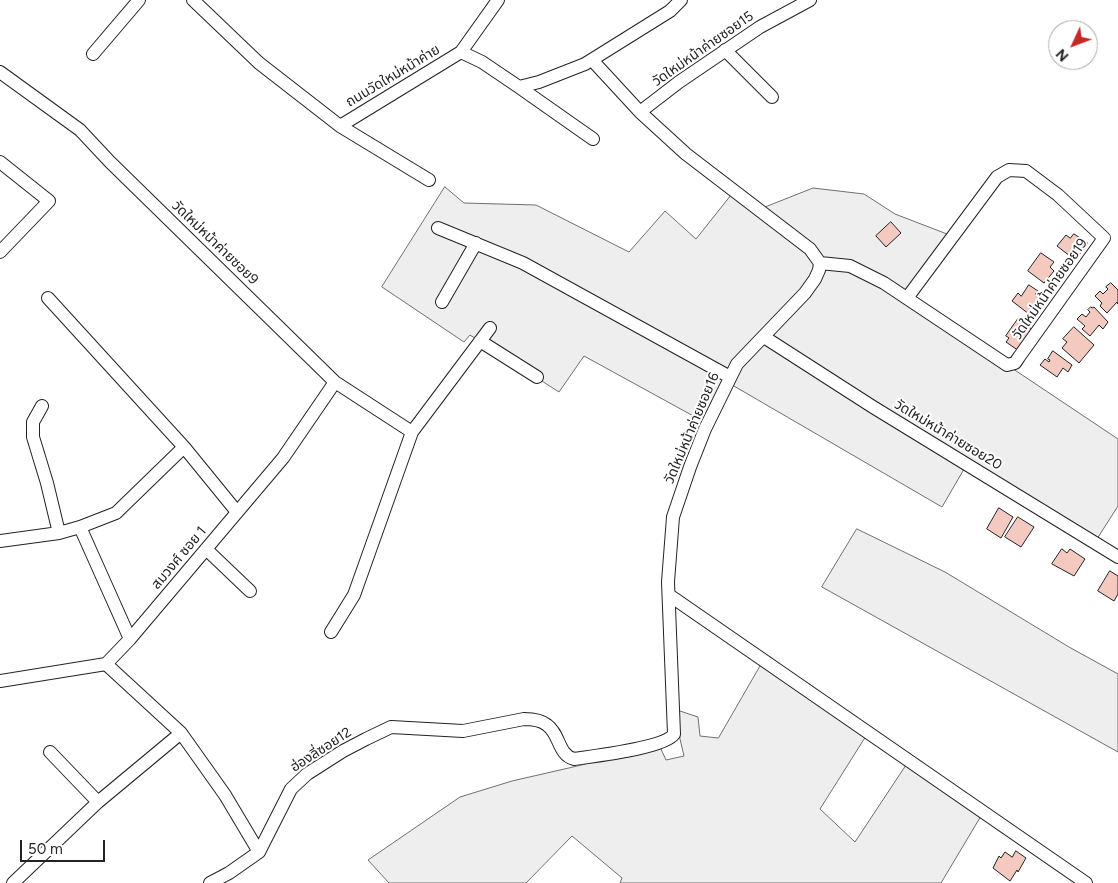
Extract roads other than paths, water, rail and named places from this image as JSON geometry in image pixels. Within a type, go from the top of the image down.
[{"type":"street","points":[[93,54],[139,0]]},
{"type":"street","name":"ถนนวัดใหม่หน้าค่าย","points":[[193,0],[259,63],[340,126],[461,52],[482,62],[593,139]]},
{"type":"street","points":[[461,52],[498,0]]},
{"type":"street","points":[[519,87],[538,82],[585,64],[670,11],[681,0]]},
{"type":"street","name":"วัดใหม่หน้าค่ายซอย15","points":[[640,112],[725,50],[760,27],[810,0]]},
{"type":"street","points":[[725,50],[772,98]]},
{"type":"street","points":[[592,60],[640,112],[686,154],[810,249],[820,263]]},
{"type":"street","name":"วัดใหม่หน้าค่ายซอย9","points":[[0,72],[80,130],[110,162],[335,382],[412,432]]},
{"type":"street","points":[[340,126],[429,180]]},
{"type":"street","points":[[0,162],[49,201],[0,252]]},
{"type":"street","name":"วัดใหม่หน้าค่ายซอย19","points":[[820,263],[850,266],[884,283],[1007,365],[1015,363],[1104,238],[1058,195],[1026,171],[1009,170],[997,176],[907,298]]},
{"type":"street","points":[[438,228],[523,263],[730,377]]},
{"type":"street","points":[[442,302],[476,243]]},
{"type":"street","name":"วัดใหม่หน้าค่ายซอย16","points":[[548,726],[553,730],[565,754],[574,760],[644,747],[672,737],[673,684],[668,582],[673,516],[690,467],[737,364],[805,293],[815,279],[820,263]]},
{"type":"street","points":[[48,298],[184,448],[237,512]]},
{"type":"street","points":[[331,632],[354,595],[412,432],[490,328]]},
{"type":"street","name":"วัดใหม่หน้าค่ายซอย20","points":[[764,337],[873,407],[1118,557]]},
{"type":"street","points":[[480,341],[537,376]]},
{"type":"street","name":"สมวงศ์ ซอย 1","points":[[106,664],[130,639],[283,458],[335,382]]},
{"type":"street","points":[[42,406],[33,422],[33,437],[48,483],[59,533]]},
{"type":"street","points":[[0,541],[59,533],[116,514],[184,448]]},
{"type":"street","points":[[80,527],[130,639]]},
{"type":"street","points":[[206,549],[250,592]]},
{"type":"street","points":[[669,595],[1086,883]]},
{"type":"street","points":[[0,681],[106,664],[181,733],[225,795],[259,852]]},
{"type":"street","name":"ฮ่องลี่ซอย12","points":[[210,883],[229,873],[259,852],[291,789],[307,774],[343,751],[391,727],[463,731],[524,718],[543,722],[548,726]]},
{"type":"street","points":[[12,883],[98,802],[181,733]]},
{"type":"street","points":[[50,752],[98,802]]}]
